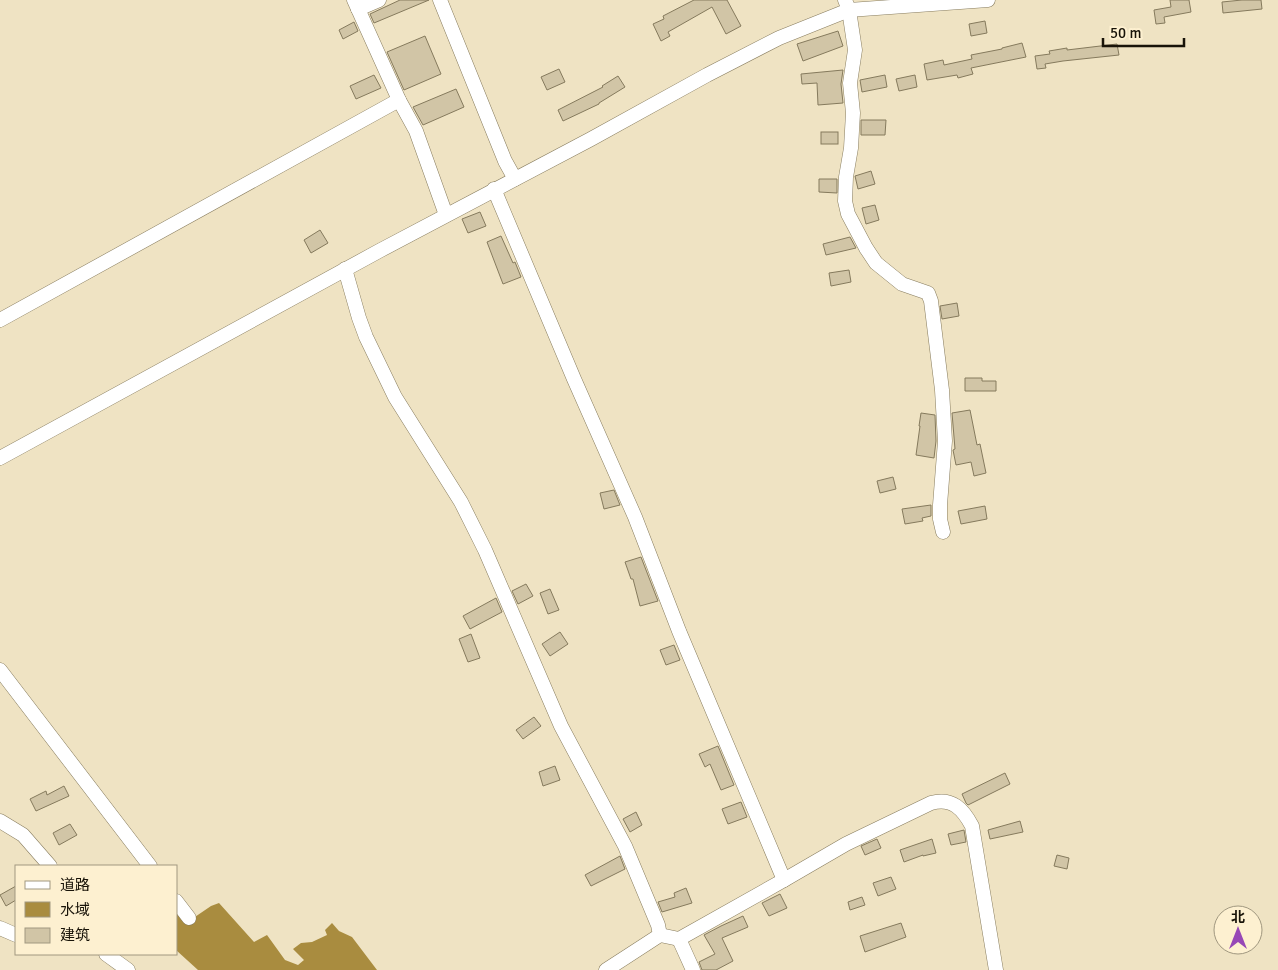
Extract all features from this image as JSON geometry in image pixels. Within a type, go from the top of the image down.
[{"type":"street","points":[[379,0],[356,4],[399,100],[416,131],[446,215]]},
{"type":"street","points":[[440,0],[505,161],[515,179]]},
{"type":"street","points":[[0,458],[345,269],[591,139],[707,75],[847,5],[988,0]]},
{"type":"street","points":[[847,5],[855,50],[850,83],[854,113],[845,201],[848,214],[876,263],[902,284],[928,293],[931,301],[942,390],[945,441],[940,505],[940,519],[943,532]]},
{"type":"street","points":[[0,320],[399,100]]},
{"type":"street","points":[[494,189],[562,352],[635,517],[686,650],[784,880]]},
{"type":"street","points":[[345,269],[366,338],[395,397],[461,502],[485,550],[561,726],[625,846],[658,925],[660,935]]},
{"type":"street","points":[[0,670],[149,865]]},
{"type":"street","points":[[606,970],[660,935],[679,939],[846,844],[931,803],[939,801],[947,802],[959,808],[966,814],[972,826],[996,970]]},
{"type":"street","points":[[0,821],[23,835],[49,865]]},
{"type":"street","points":[[178,904],[189,918]]},
{"type":"street","points":[[0,928],[15,936]]},
{"type":"street","points":[[679,939],[693,970]]},
{"type":"street","points":[[107,955],[128,970]]},
{"type":"water","points":[[219,903],[254,942],[267,935],[285,960],[298,965],[304,960],[293,949],[301,943],[312,942],[327,935],[325,930],[332,923],[339,931],[352,937],[377,970],[198,970],[178,952],[178,909],[189,921],[211,906]]},
{"type":"building","points":[[400,0],[429,0],[374,23],[370,14]]},
{"type":"building","points":[[694,0],[727,0],[741,26],[726,34],[712,7],[668,32],[670,36],[661,41],[653,24],[664,19],[663,16]]},
{"type":"building","points":[[1170,0],[1189,0],[1191,12],[1164,17],[1165,23],[1156,24],[1154,10],[1171,7]]},
{"type":"building","points":[[1261,0],[1262,9],[1223,13],[1222,2]]},
{"type":"building","points":[[985,21],[987,33],[971,36],[969,24]]},
{"type":"building","points":[[354,22],[358,31],[343,39],[339,30]]},
{"type":"building","points":[[838,31],[843,46],[803,61],[797,44]]},
{"type":"building","points":[[425,36],[441,74],[404,90],[387,52]]},
{"type":"building","points":[[1022,43],[1026,57],[971,68],[973,74],[958,78],[957,75],[927,80],[924,64],[943,60],[944,65],[972,59],[971,55]]},
{"type":"building","points":[[1117,44],[1119,55],[1045,64],[1046,68],[1037,69],[1035,56],[1050,54],[1049,51]]},
{"type":"building","points":[[559,69],[565,82],[547,90],[541,77]]},
{"type":"building","points":[[843,70],[841,84],[843,103],[818,105],[817,83],[802,84],[801,74]]},
{"type":"building","points":[[374,75],[381,88],[356,99],[350,86]]},
{"type":"building","points":[[885,75],[887,87],[862,92],[860,80]]},
{"type":"building","points":[[915,75],[917,87],[899,91],[896,79]]},
{"type":"building","points":[[618,76],[625,87],[599,104],[563,121],[558,110],[603,87]]},
{"type":"building","points":[[456,89],[464,107],[423,125],[413,107]]},
{"type":"building","points":[[861,120],[886,120],[885,135],[861,135]]},
{"type":"building","points":[[821,132],[838,132],[838,144],[821,144]]},
{"type":"building","points":[[871,171],[875,184],[858,189],[855,176]]},
{"type":"building","points":[[819,179],[837,179],[837,193],[819,192]]},
{"type":"building","points":[[875,205],[879,220],[866,224],[862,208]]},
{"type":"building","points":[[480,212],[486,226],[468,233],[462,219]]},
{"type":"building","points":[[320,230],[328,243],[311,253],[304,240]]},
{"type":"building","points":[[501,236],[521,277],[503,284],[487,242]]},
{"type":"building","points":[[850,237],[856,248],[826,255],[823,244]]},
{"type":"building","points":[[849,270],[851,282],[831,286],[829,273]]},
{"type":"building","points":[[957,303],[959,316],[942,319],[940,306]]},
{"type":"building","points":[[965,378],[982,378],[982,381],[996,381],[996,391],[965,391]]},
{"type":"building","points":[[970,410],[977,445],[980,444],[986,473],[974,476],[971,462],[956,465],[953,450],[955,449],[952,413]]},
{"type":"building","points":[[921,413],[935,415],[936,441],[934,458],[916,455]]},
{"type":"building","points":[[893,477],[896,489],[880,493],[877,481]]},
{"type":"building","points":[[614,490],[620,505],[604,509],[600,493]]},
{"type":"building","points":[[931,505],[931,516],[922,518],[923,521],[905,524],[902,509]]},
{"type":"building","points":[[985,506],[987,519],[961,524],[958,511]]},
{"type":"building","points":[[641,557],[658,601],[640,606],[633,579],[631,579],[625,562]]},
{"type":"building","points":[[526,584],[533,596],[518,604],[512,591]]},
{"type":"building","points":[[550,589],[559,610],[548,614],[540,593]]},
{"type":"building","points":[[496,598],[502,612],[470,629],[463,616]]},
{"type":"building","points":[[560,632],[568,644],[550,656],[542,644]]},
{"type":"building","points":[[471,634],[480,658],[468,662],[459,639]]},
{"type":"building","points":[[674,645],[680,660],[666,665],[660,650]]},
{"type":"building","points":[[534,717],[541,726],[523,739],[516,730]]},
{"type":"building","points":[[718,746],[734,785],[721,790],[710,764],[705,767],[699,754]]},
{"type":"building","points":[[555,766],[560,780],[543,786],[539,772]]},
{"type":"building","points":[[1005,773],[1010,784],[968,805],[966,803],[962,794]]},
{"type":"building","points":[[64,786],[69,796],[36,811],[30,799],[46,791],[47,795]]},
{"type":"building","points":[[741,802],[747,817],[728,824],[722,809]]},
{"type":"building","points":[[636,812],[642,825],[630,832],[623,819]]},
{"type":"building","points":[[1020,821],[1023,832],[990,839],[988,830]]},
{"type":"building","points":[[70,824],[77,835],[59,845],[53,833]]},
{"type":"building","points":[[964,830],[966,842],[951,845],[948,834]]},
{"type":"building","points":[[877,839],[881,848],[865,855],[861,846]]},
{"type":"building","points":[[932,839],[936,853],[923,855],[904,862],[900,850]]},
{"type":"building","points":[[1057,855],[1069,858],[1067,869],[1054,866]]},
{"type":"building","points":[[620,856],[625,869],[591,886],[585,875]]},
{"type":"building","points":[[891,877],[896,889],[878,896],[873,883]]},
{"type":"building","points":[[15,887],[15,901],[6,906],[0,895]]},
{"type":"building","points":[[686,888],[692,903],[662,912],[658,902],[675,897],[674,893]]},
{"type":"building","points":[[780,894],[787,908],[769,916],[762,903]]},
{"type":"building","points":[[862,897],[865,905],[850,910],[848,902]]},
{"type":"building","points":[[743,916],[748,927],[722,938],[733,961],[716,970],[702,970],[699,962],[715,954],[704,935]]},
{"type":"building","points":[[901,923],[906,937],[865,952],[860,936]]}]
